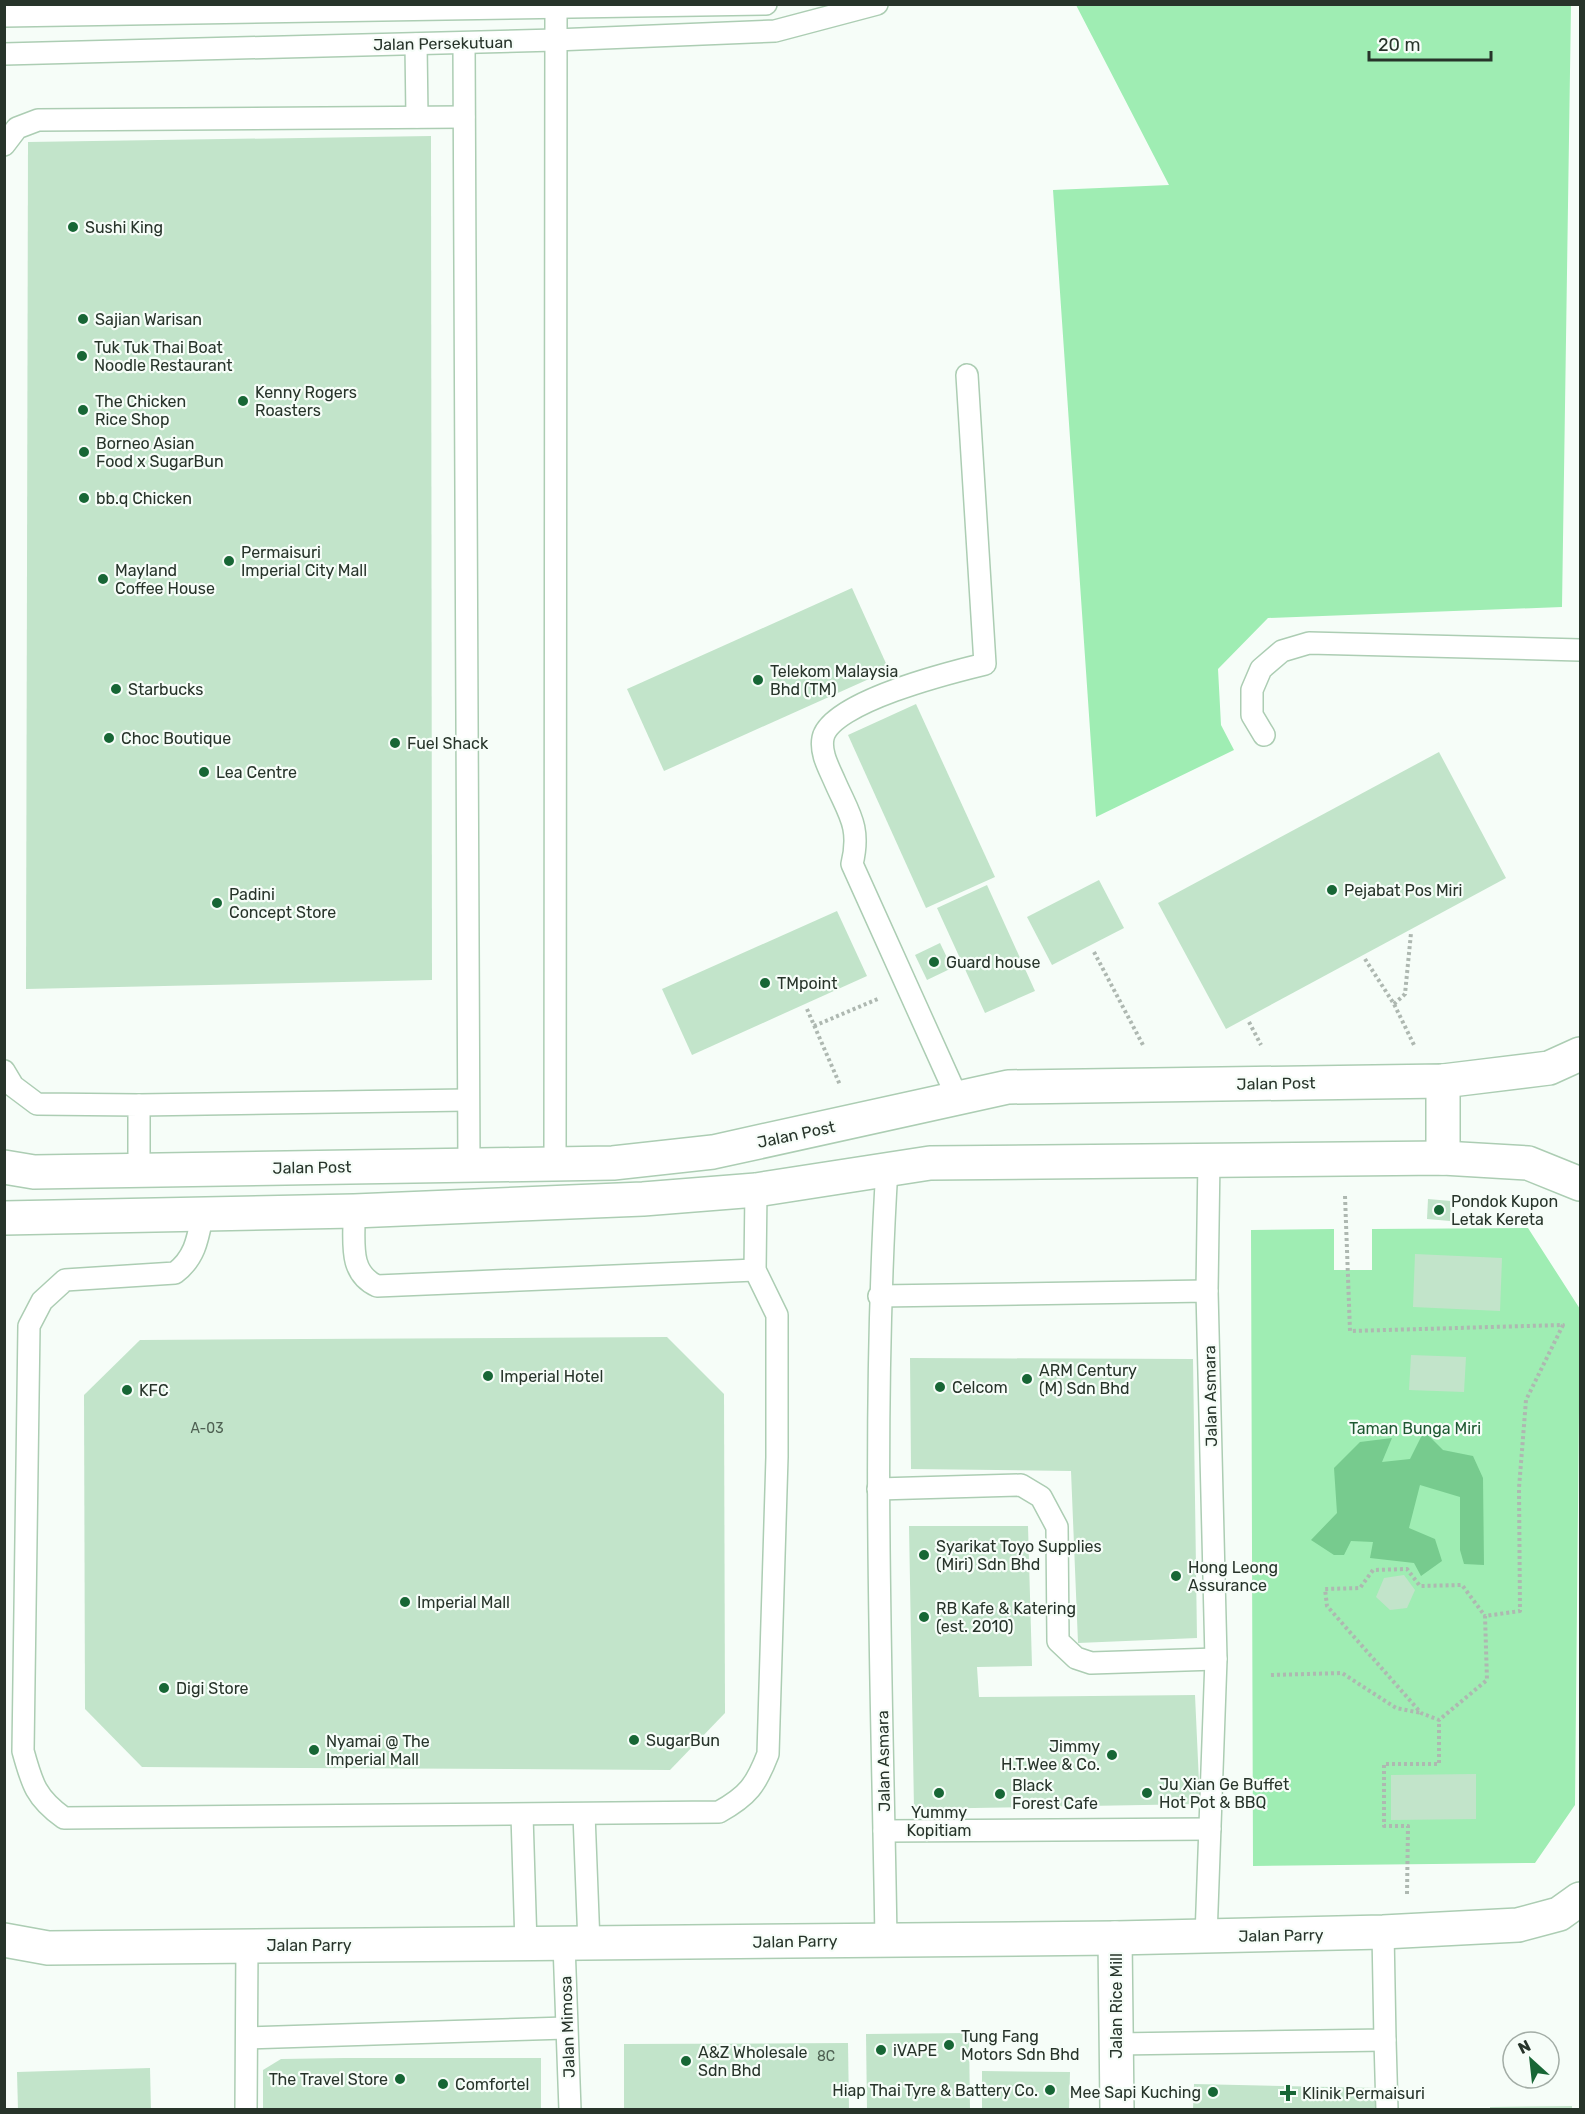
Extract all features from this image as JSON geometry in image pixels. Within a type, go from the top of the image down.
[{"type":"street","name":"Jalan Post","points":[[4,1167],[34,1172],[613,1163],[713,1152],[1008,1087],[1437,1081],[1549,1068],[1581,1054]]},
{"type":"street","points":[[1437,1081],[1443,1158]]},
{"type":"street","points":[[4,1218],[203,1212],[354,1211],[643,1199],[756,1190],[930,1163],[1443,1158],[1528,1163],[1581,1184]]},
{"type":"street","name":"Jalan Parry","points":[[4,1941],[48,1948],[1206,1937],[1395,1931],[1518,1924],[1560,1914],[1581,1899]]},
{"type":"street","name":"Jalan Rice Mill","points":[[1115,1938],[1117,2109]]},
{"type":"lane","name":"Jalan Persekutuan","points":[[4,16],[766,4]]},
{"type":"lane","name":"Jalan Persekutuan","points":[[4,54],[464,43],[775,31],[877,4]]},
{"type":"lane","points":[[555,1165],[556,6]]},
{"type":"lane","points":[[464,43],[469,1166]]},
{"type":"lane","points":[[416,44],[417,117]]},
{"type":"lane","points":[[4,145],[16,128],[38,120],[464,117]]},
{"type":"lane","points":[[957,1097],[852,864],[857,846],[857,831],[823,756],[823,737],[833,719],[908,684],[985,664],[967,375]]},
{"type":"lane","points":[[1264,735],[1252,715],[1252,690],[1261,669],[1282,651],[1309,643],[1581,650]]},
{"type":"lane","points":[[4,1071],[13,1086],[37,1104],[139,1105],[467,1100]]},
{"type":"lane","points":[[139,1105],[139,1170]]},
{"type":"lane","name":"Jalan Asmara","points":[[1206,1937],[1216,1659],[1207,1292],[1209,1159]]},
{"type":"lane","name":"Jalan Asmara","points":[[886,1940],[878,1489],[879,1296],[887,1168]]},
{"type":"lane","points":[[203,1212],[189,1263],[175,1273],[65,1280],[42,1300],[29,1326],[23,1751],[30,1776],[45,1804],[64,1818],[719,1812],[741,1800],[758,1780],[768,1754],[777,1457],[777,1315],[755,1270],[756,1190]]},
{"type":"lane","points":[[354,1211],[356,1266],[364,1280],[377,1286],[755,1270]]},
{"type":"lane","points":[[879,1296],[1207,1292]]},
{"type":"lane","points":[[878,1489],[1021,1485],[1041,1497],[1057,1527],[1058,1641],[1076,1658],[1091,1663],[1216,1659]]},
{"type":"lane","name":"Jalan Mimosa","points":[[570,2109],[566,2028],[576,1944],[584,1814]]},
{"type":"lane","points":[[522,1815],[526,1945]]},
{"type":"lane","name":"Jalan Asmara","points":[[884,1831],[1210,1829]]},
{"type":"lane","points":[[1387,2109],[1385,2040],[1395,1931]]},
{"type":"lane","points":[[246,2109],[248,1945]]},
{"type":"lane","points":[[247,2038],[566,2028]]},
{"type":"lane","points":[[1116,2044],[1385,2040]]},
{"type":"path","points":[[1394,1004],[1405,994],[1412,933]]},
{"type":"path","points":[[1094,952],[1163,1085]]},
{"type":"path","points":[[1365,959],[1394,1004],[1437,1081]]},
{"type":"path","points":[[814,1026],[907,987]]},
{"type":"path","points":[[807,1009],[856,1121]]},
{"type":"path","points":[[1344,1159],[1350,1331],[1563,1325],[1526,1400],[1519,1488],[1520,1611],[1485,1616]]},
{"type":"path","points":[[1421,1713],[1327,1606],[1325,1589],[1360,1588],[1373,1570],[1407,1569],[1420,1586],[1462,1585],[1485,1616],[1487,1680],[1439,1720]]},
{"type":"path","points":[[1271,1675],[1342,1673],[1396,1708],[1421,1713],[1439,1720]]},
{"type":"path","points":[[1395,1931],[1408,1826],[1384,1826],[1384,1764],[1439,1764],[1439,1720]]},
{"type":"green space","points":[[1076,5],[1571,5],[1562,607],[1268,618],[1218,669],[1221,725],[1234,750],[1096,817],[1053,190],[1169,185]]},
{"type":"green space","name":"Taman Bunga Miri","points":[[1528,1228],[1580,1309],[1575,1805],[1535,1863],[1253,1866],[1251,1230],[1334,1229],[1334,1270],[1372,1270],[1372,1229]]},
{"type":"shaded area","points":[[1424,1431],[1443,1450],[1473,1456],[1483,1478],[1484,1565],[1464,1564],[1460,1550],[1460,1497],[1420,1485],[1409,1528],[1435,1539],[1442,1561],[1421,1576],[1414,1563],[1370,1558],[1373,1542],[1351,1541],[1344,1555],[1334,1555],[1311,1540],[1337,1513],[1334,1468],[1360,1442],[1392,1438],[1382,1462],[1410,1459]]},
{"type":"building","name":"Permaisuri Imperial City Mall","points":[[431,136],[432,980],[26,989],[28,142]]},
{"type":"building","name":"Telekom Malaysia Bhd (TM)","points":[[852,588],[889,670],[664,771],[627,689]]},
{"type":"building","points":[[916,704],[995,877],[926,908],[848,735]]},
{"type":"building","name":"Pejabat Pos Miri","points":[[1439,752],[1506,878],[1226,1029],[1158,903]]},
{"type":"building","points":[[1099,880],[1124,928],[1052,965],[1027,917]]},
{"type":"building","points":[[987,885],[1035,991],[985,1013],[937,908]]},
{"type":"building","name":"TMpoint","points":[[837,911],[867,976],[692,1055],[662,989]]},
{"type":"building","name":"Guard house","points":[[940,943],[952,968],[927,980],[915,955]]},
{"type":"building","name":"Pondok Kupon Letak Kereta","points":[[1428,1199],[1451,1201],[1450,1221],[1427,1219]]},
{"type":"building","points":[[1415,1254],[1502,1258],[1500,1311],[1413,1307]]},
{"type":"building","name":"Imperial Mall","points":[[667,1337],[724,1394],[725,1713],[670,1770],[142,1767],[85,1709],[84,1395],[140,1340]]},
{"type":"building","points":[[1411,1355],[1466,1357],[1464,1392],[1409,1390]]},
{"type":"building","points":[[910,1358],[1193,1359],[1197,1638],[1078,1643],[1071,1471],[911,1469]]},
{"type":"building","points":[[909,1526],[1028,1526],[1032,1666],[977,1667],[979,1697],[1195,1695],[1200,1804],[914,1809]]},
{"type":"building","points":[[1404,1575],[1415,1590],[1407,1608],[1390,1610],[1376,1597],[1384,1578]]},
{"type":"building","points":[[1476,1774],[1476,1819],[1391,1820],[1391,1775]]},
{"type":"building","points":[[969,2033],[970,2110],[867,2110],[866,2034]]},
{"type":"building","points":[[848,2043],[849,2110],[624,2110],[624,2044]]},
{"type":"building","name":"Comfortel","points":[[541,2058],[541,2110],[263,2110],[263,2070],[281,2059]]},
{"type":"building","points":[[150,2068],[151,2110],[18,2110],[17,2072]]},
{"type":"building","points":[[982,2071],[1070,2072],[1069,2110],[982,2110]]},
{"type":"building","points":[[1194,2084],[1380,2088],[1380,2110],[1193,2110]]},
{"type":"building","points":[[1572,2106],[1572,2110],[1490,2110],[1490,2107]]},
{"type":"place","name":"Sushi King","points":[[73,227]]},
{"type":"place","name":"Sajian Warisan","points":[[83,319]]},
{"type":"place","name":"Tuk Tuk Thai Boat Noodle Restaurant","points":[[82,356]]},
{"type":"place","name":"Kenny Rogers Roasters","points":[[243,401]]},
{"type":"place","name":"The Chicken Rice Shop","points":[[83,410]]},
{"type":"place","name":"Borneo Asian Food x SugarBun","points":[[84,452]]},
{"type":"place","name":"bb.q Chicken","points":[[84,498]]},
{"type":"place","name":"Permaisuri Imperial City Mall","points":[[229,561]]},
{"type":"place","name":"Mayland Coffee House","points":[[103,579]]},
{"type":"place","name":"Telekom Malaysia Bhd (TM)","points":[[758,680]]},
{"type":"place","name":"Starbucks","points":[[116,689]]},
{"type":"place","name":"Choc Boutique","points":[[109,738]]},
{"type":"place","name":"Fuel Shack","points":[[395,743]]},
{"type":"place","name":"Lea Centre","points":[[204,772]]},
{"type":"place","name":"Pejabat Pos Miri","points":[[1332,890]]},
{"type":"place","name":"Padini Concept Store","points":[[217,903]]},
{"type":"place","name":"Guard house","points":[[934,962]]},
{"type":"place","name":"TMpoint","points":[[765,983]]},
{"type":"place","name":"Pondok Kupon Letak Kereta","points":[[1439,1210]]},
{"type":"place","name":"Imperial Hotel","points":[[488,1376]]},
{"type":"place","name":"ARM Century (M) Sdn Bhd","points":[[1027,1379]]},
{"type":"place","name":"Celcom","points":[[940,1387]]},
{"type":"place","name":"KFC","points":[[127,1390]]},
{"type":"place","name":"Syarikat Toyo Supplies (Miri) Sdn Bhd","points":[[924,1555]]},
{"type":"place","name":"Hong Leong Assurance","points":[[1176,1576]]},
{"type":"place","name":"Imperial Mall","points":[[405,1602]]},
{"type":"place","name":"RB Kafe & Katering (est. 2010)","points":[[924,1617]]},
{"type":"place","name":"Digi Store","points":[[164,1688]]},
{"type":"place","name":"SugarBun","points":[[634,1740]]},
{"type":"place","name":"Nyamai @ The Imperial Mall","points":[[314,1750]]},
{"type":"place","name":"Jimmy H.T.Wee & Co.","points":[[1112,1755]]},
{"type":"place","name":"Yummy Kopitiam","points":[[939,1793]]},
{"type":"place","name":"Ju Xian Ge Buffet Hot Pot & BBQ","points":[[1147,1793]]},
{"type":"place","name":"Black Forest Cafe","points":[[1000,1794]]},
{"type":"place","name":"Tung Fang Motors Sdn Bhd","points":[[949,2045]]},
{"type":"place","name":"iVAPE","points":[[881,2050]]},
{"type":"place","name":"A&Z Wholesale Sdn Bhd","points":[[686,2061]]},
{"type":"place","name":"The Travel Store","points":[[400,2079]]},
{"type":"place","name":"Comfortel","points":[[443,2084]]},
{"type":"place","name":"Hiap Thai Tyre & Battery Co.","points":[[1050,2090]]},
{"type":"place","name":"Mee Sapi Kuching","points":[[1213,2092]]},
{"type":"place","name":"Klinik Permaisuri","points":[[1288,2093]]}]
